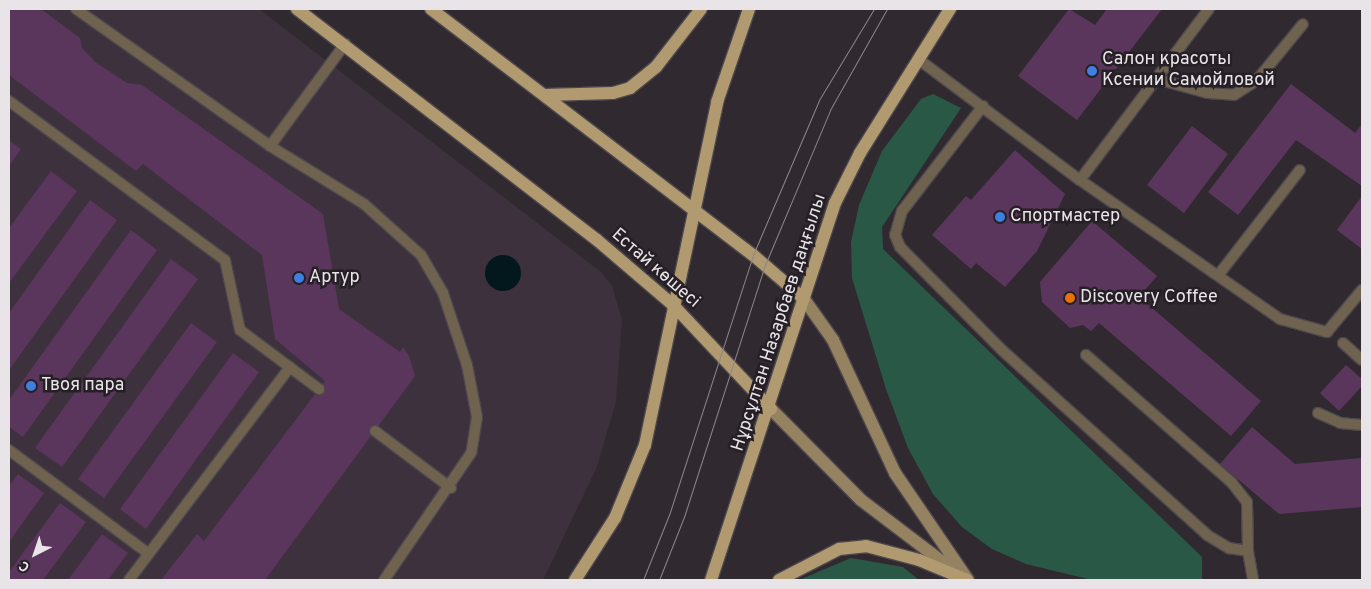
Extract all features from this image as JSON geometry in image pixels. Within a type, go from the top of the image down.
[{"type":"main road","name":"Естай көшесі","points":[[297,9],[345,44],[673,305],[861,500],[967,580]]},
{"type":"main road","points":[[431,9],[693,208],[804,299],[833,340],[895,473],[967,580]]},
{"type":"main road","points":[[545,95],[630,88],[656,67],[701,9]]},
{"type":"main road","points":[[570,580],[578,576],[615,518],[646,445],[693,208],[717,102],[749,9]]},
{"type":"main road","name":"Нұрсұлтан Назарбаев даңғылы","points":[[711,580],[771,408],[835,203],[918,59],[950,11]]},
{"type":"main road","points":[[779,580],[838,549],[866,546],[919,560],[967,580]]},
{"type":"lane","points":[[76,9],[270,146],[384,220],[421,255],[442,293],[467,365],[477,417],[471,453],[451,488],[384,580]]},
{"type":"lane","points":[[1080,180],[1209,9]]},
{"type":"lane","points":[[1157,79],[1208,93],[1234,95],[1257,80],[1303,24]]},
{"type":"lane","points":[[270,146],[345,44]]},
{"type":"lane","points":[[918,59],[1080,180],[1220,273],[1280,319],[1328,332],[1362,290]]},
{"type":"lane","points":[[9,101],[225,260],[240,330],[319,389]]},
{"type":"lane","points":[[983,106],[902,211],[895,234],[900,247],[1003,351],[1207,535],[1230,548],[1248,551]]},
{"type":"lane","points":[[1220,273],[1300,170]]},
{"type":"lane","points":[[1343,343],[1362,360]]},
{"type":"lane","points":[[1086,356],[1232,483],[1247,502],[1248,551],[1252,580]]},
{"type":"lane","points":[[129,580],[290,367]]},
{"type":"lane","points":[[1318,413],[1340,423],[1362,425]]},
{"type":"lane","points":[[375,431],[451,488]]},
{"type":"lane","points":[[9,450],[149,554]]},
{"type":"shaded area","points":[[9,9],[259,9],[601,272],[612,286],[622,320],[616,401],[597,467],[543,580],[9,580]]},
{"type":"green space","points":[[933,94],[961,108],[882,227],[883,249],[1202,557],[1202,580],[1092,580],[1026,564],[992,549],[962,527],[933,494],[908,448],[886,389],[852,278],[851,242],[859,205],[882,151],[921,99]]},
{"type":"green space","points":[[851,558],[903,567],[919,580],[799,580]]},
{"type":"water","points":[[503,255],[516,260],[521,273],[516,286],[503,291],[490,286],[485,273],[490,260]]},
{"type":"building","name":"Артур","points":[[9,9],[41,9],[80,38],[82,48],[95,62],[127,83],[142,85],[323,214],[339,309],[400,352],[403,347],[409,356],[415,376],[265,580],[161,580],[197,534],[204,541],[325,381],[275,339],[262,255],[143,164],[136,171],[9,75]]},
{"type":"building","points":[[1069,9],[1095,25],[1107,9],[1162,9],[1077,120],[1018,76]]},
{"type":"building","points":[[1291,84],[1355,133],[1362,124],[1362,186],[1296,140],[1238,215],[1208,192]]},
{"type":"building","points":[[1192,126],[1228,154],[1184,213],[1147,185]]},
{"type":"building","points":[[9,140],[21,149],[9,166]]},
{"type":"building","name":"Спортмастер","points":[[1015,150],[1065,194],[1037,251],[1005,287],[976,263],[971,269],[932,235],[966,196],[971,200]]},
{"type":"building","points":[[51,171],[77,191],[9,283],[9,228]]},
{"type":"building","points":[[1362,196],[1362,249],[1337,230]]},
{"type":"building","points":[[90,200],[117,220],[9,370],[9,313]]},
{"type":"building","points":[[1092,221],[1157,276],[1139,297],[1261,401],[1231,436],[1099,323],[1091,331],[1083,325],[1070,328],[1042,302],[1040,282]]},
{"type":"building","points":[[131,230],[157,250],[23,437],[9,427],[9,400]]},
{"type":"building","points":[[171,259],[198,279],[62,467],[35,448]]},
{"type":"building","points":[[191,323],[217,342],[104,498],[78,479]]},
{"type":"building","points":[[233,353],[259,372],[146,529],[120,509]]},
{"type":"building","points":[[1346,365],[1362,379],[1362,386],[1339,411],[1320,393]]},
{"type":"building","points":[[1252,427],[1295,464],[1362,458],[1362,507],[1279,514],[1220,464]]},
{"type":"building","points":[[18,474],[44,493],[9,542],[9,486]]},
{"type":"building","points":[[60,503],[86,522],[43,580],[9,580],[9,572]]},
{"type":"building","points":[[102,534],[128,553],[108,580],[68,580]]},
{"type":"tram line","points":[[643,580],[670,512],[753,255],[819,100],[874,9]]},
{"type":"tram line","points":[[659,580],[684,517],[765,265],[830,110],[887,9]]},
{"type":"place","name":"Салон красоты Ксении Самойловой","points":[[1092,71]]},
{"type":"place","name":"Спортмастер","points":[[1000,217]]},
{"type":"place","name":"Артур","points":[[299,278]]},
{"type":"place","name":"Discovery Coffee","points":[[1070,298]]},
{"type":"place","name":"Твоя пара","points":[[31,386]]}]
